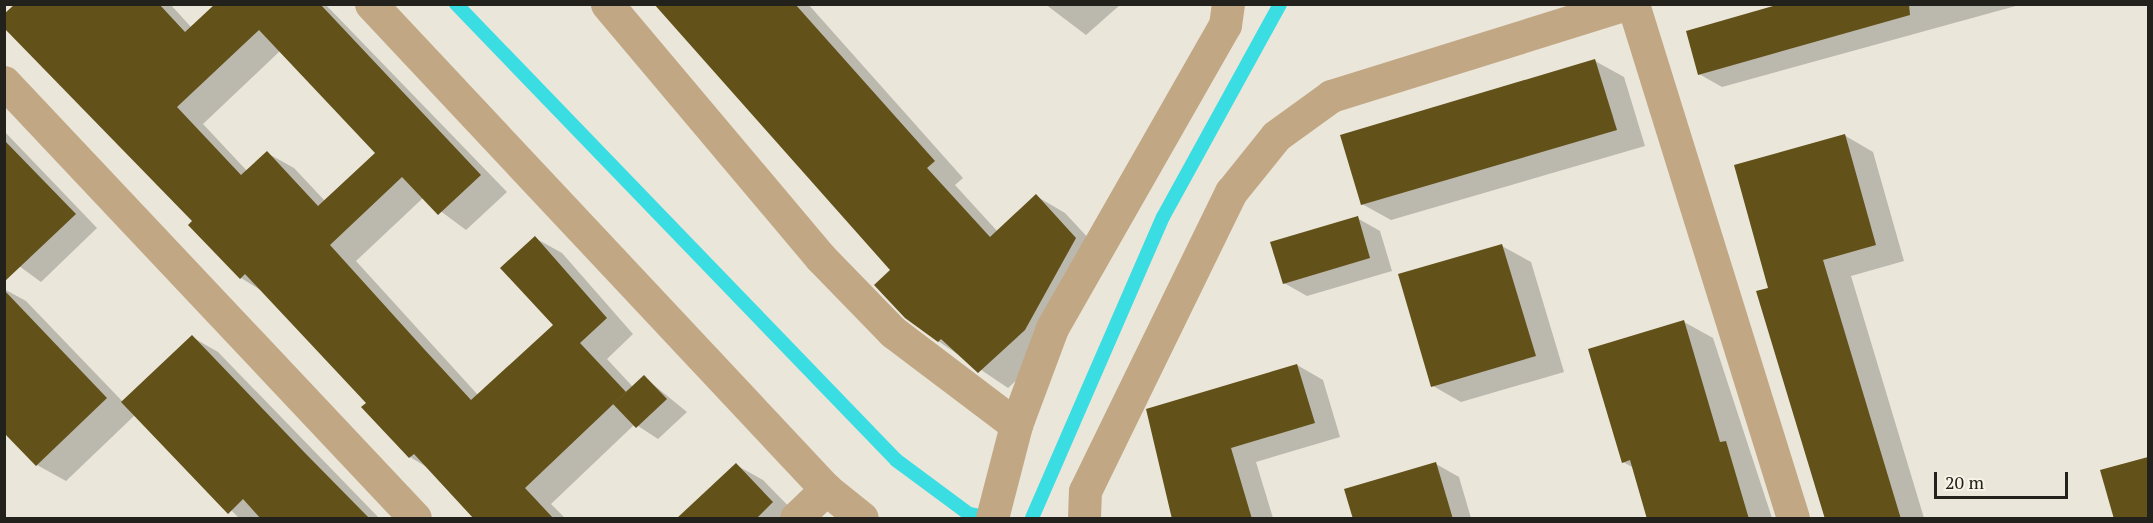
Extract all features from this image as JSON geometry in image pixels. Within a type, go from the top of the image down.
[{"type":"street","points":[[371,4],[826,489],[862,519]]},
{"type":"street","points":[[607,4],[820,257],[893,332],[1016,425]]},
{"type":"street","points":[[996,504],[1016,425],[1052,327],[1225,25],[1228,4]]},
{"type":"street","points":[[1084,519],[1085,491],[1231,192],[1276,136],[1331,96],[1626,4]]},
{"type":"street","points":[[1633,4],[1793,519]]},
{"type":"street","points":[[4,82],[415,519]]},
{"type":"street","points":[[796,519],[826,489]]},
{"type":"building","points":[[15,4],[159,4],[185,32],[215,4],[320,4],[481,175],[438,215],[402,177],[330,245],[424,349],[471,400],[553,325],[500,268],[535,236],[607,318],[580,343],[626,392],[525,488],[554,519],[474,519],[414,454],[409,458],[361,407],[366,403],[245,274],[240,279],[188,225],[192,221],[4,28],[4,14]],"holes":[[[259,30],[375,153],[318,206],[267,151],[241,175],[177,107]]]},
{"type":"building","points":[[654,4],[795,4],[935,161],[927,168],[990,237],[1036,194],[1076,238],[1025,330],[978,373],[941,339],[938,342],[905,318],[874,285],[890,270]]},
{"type":"building","points":[[1780,4],[1909,4],[1910,15],[1698,75],[1686,31]]},
{"type":"building","points":[[1595,59],[1617,130],[1361,205],[1340,135]]},
{"type":"building","points":[[1845,134],[1876,245],[1823,260],[1901,519],[1825,519],[1756,291],[1768,288],[1734,165]]},
{"type":"building","points":[[4,140],[76,214],[4,282]]},
{"type":"building","points":[[1358,216],[1370,258],[1283,284],[1270,242]]},
{"type":"building","points":[[1502,244],[1536,356],[1431,387],[1398,274]]},
{"type":"building","points":[[4,290],[107,398],[36,466],[4,433]]},
{"type":"building","points":[[1684,320],[1720,442],[1726,441],[1749,519],[1647,519],[1630,460],[1622,463],[1588,349]]},
{"type":"building","points":[[192,335],[370,519],[261,519],[243,499],[228,514],[121,402]]},
{"type":"building","points":[[1297,364],[1315,423],[1231,448],[1252,519],[1172,519],[1146,409]]},
{"type":"building","points":[[644,375],[667,399],[636,428],[613,404]]},
{"type":"building","points":[[2148,457],[2148,519],[2114,519],[2100,470]]},
{"type":"building","points":[[1436,462],[1453,519],[1353,519],[1344,489]]},
{"type":"building","points":[[736,463],[773,502],[756,519],[676,519]]},
{"type":"waterway","points":[[456,4],[896,460],[969,514],[992,518]]},
{"type":"waterway","points":[[1032,518],[1163,217],[1280,4]]}]
